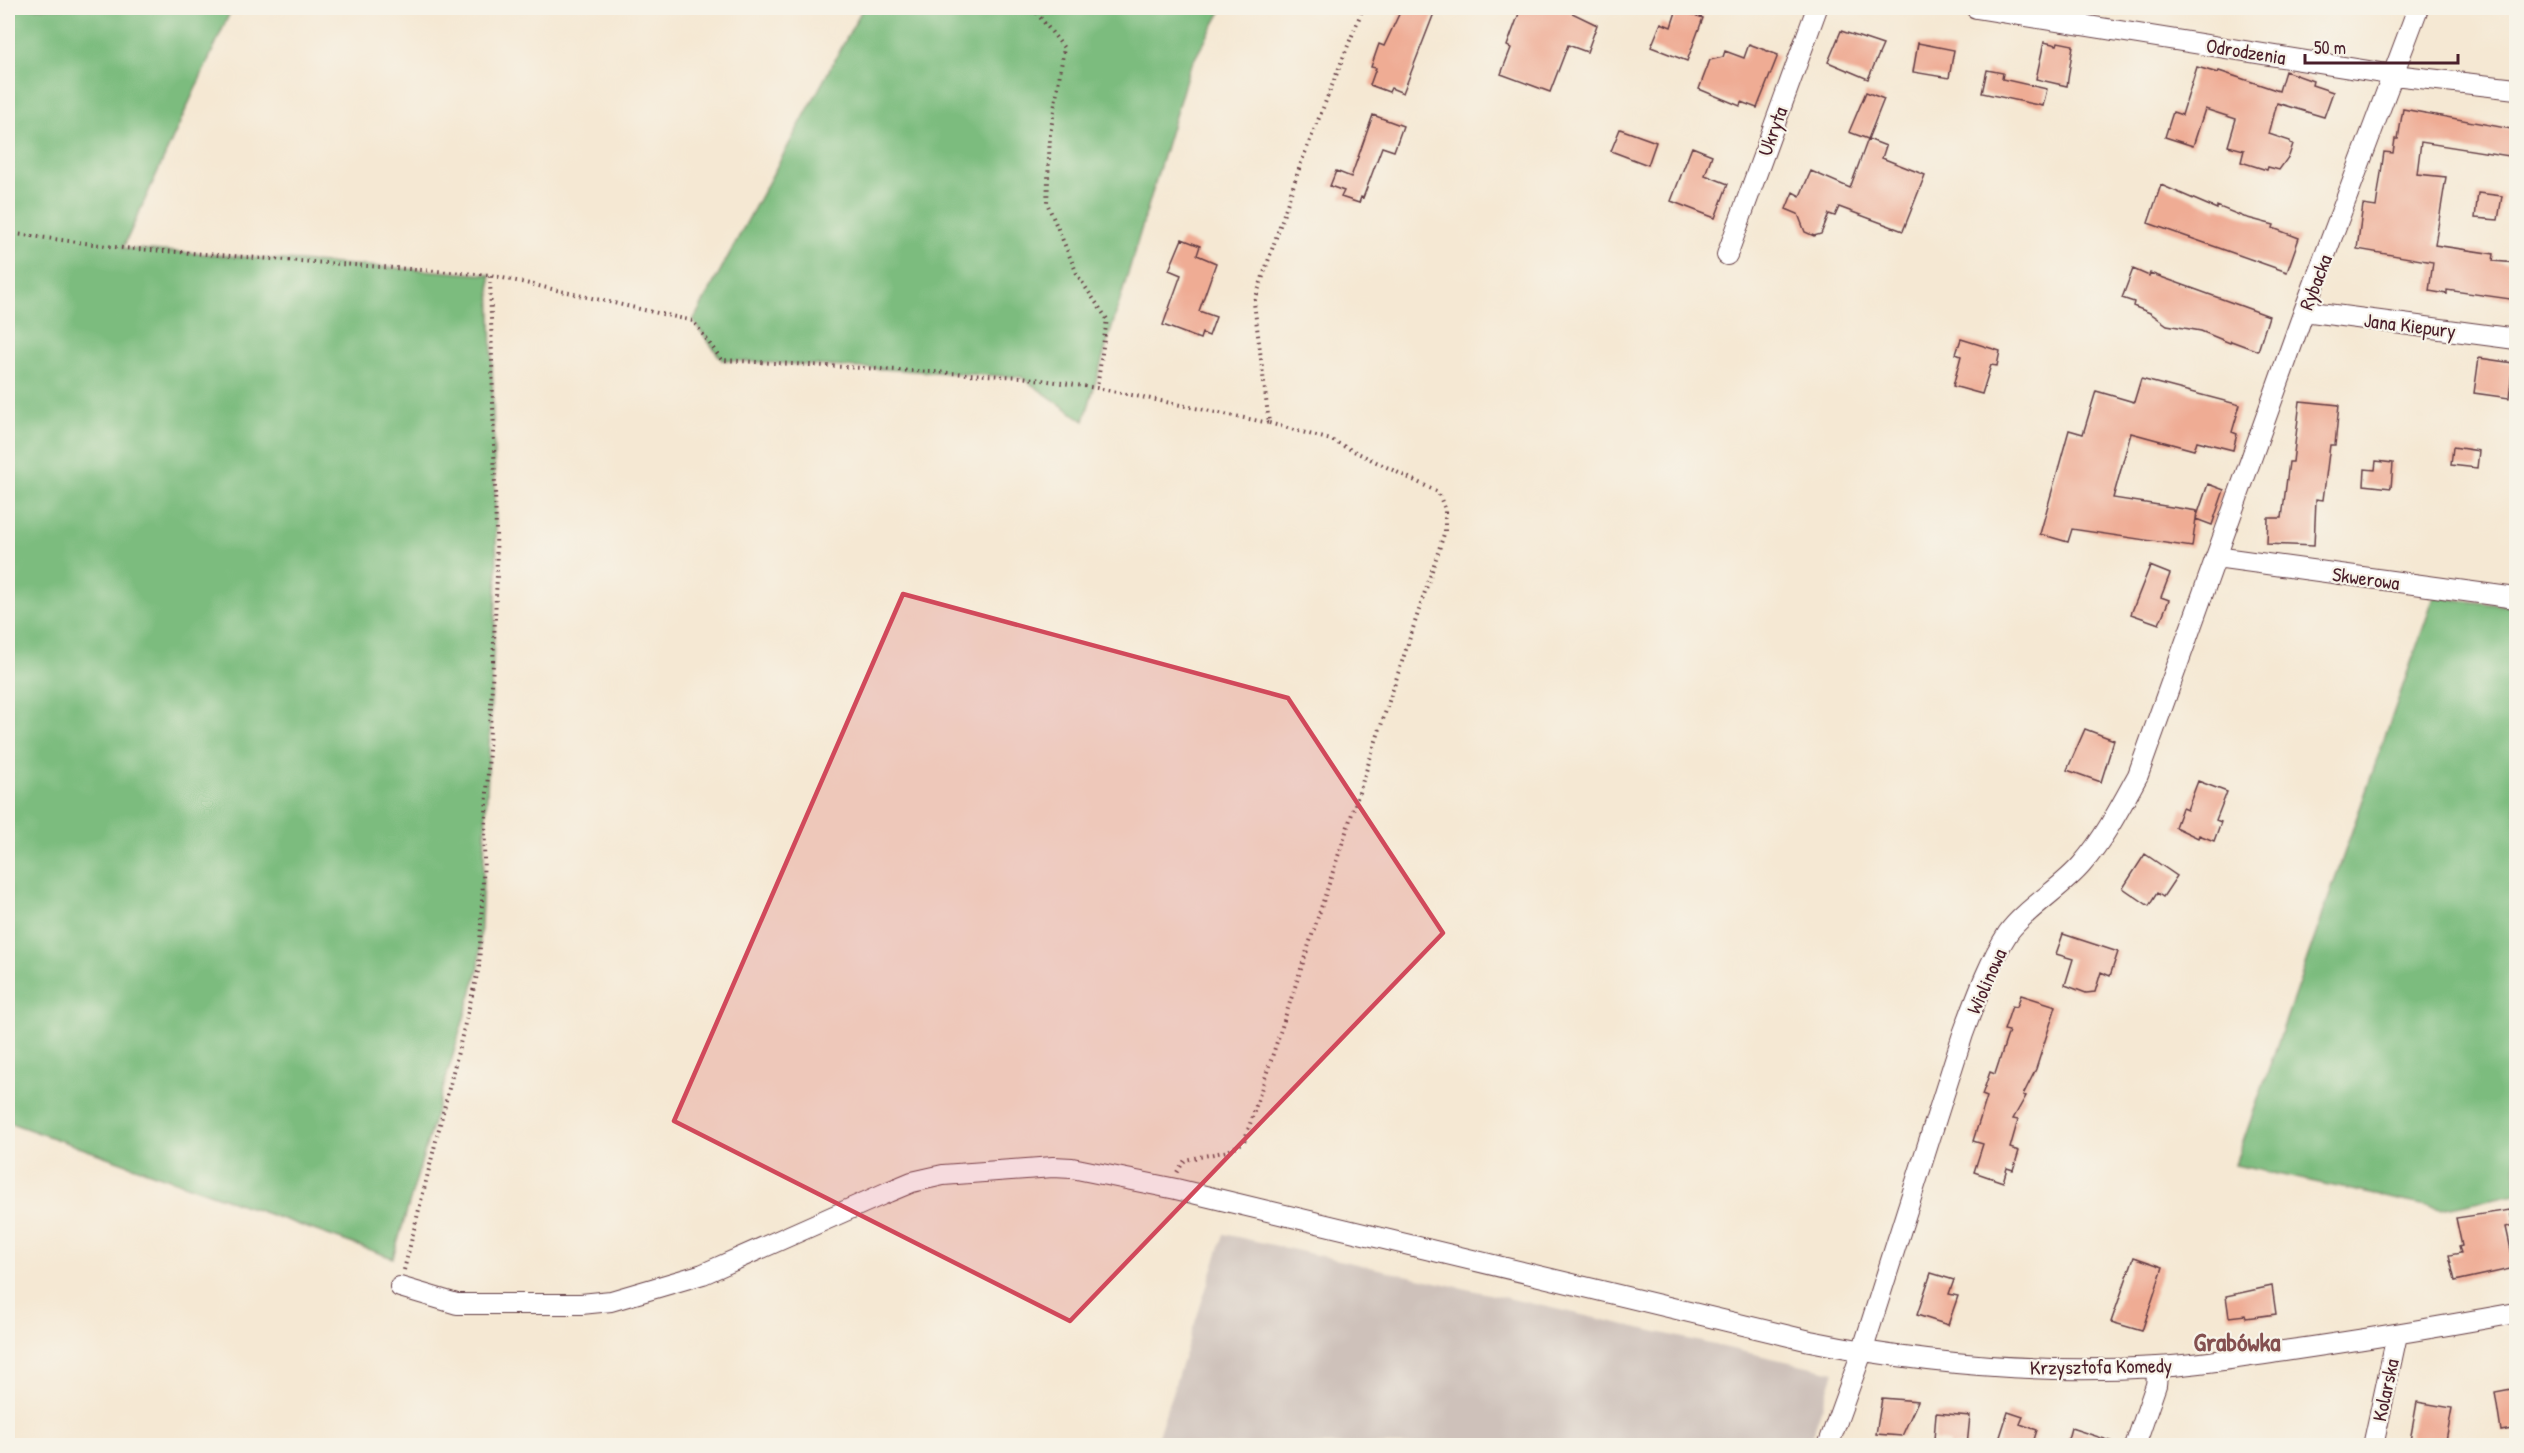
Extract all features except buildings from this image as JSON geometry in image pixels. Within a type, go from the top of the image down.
[{"type":"street","name":"Ukryta","points":[[1727,255],[1817,8]]},
{"type":"street","name":"Odrodzenia","points":[[1976,8],[2394,75],[2517,90]]},
{"type":"street","name":"Rybacka","points":[[2216,557],[2304,311],[2418,8]]},
{"type":"street","name":"Jana Kiepury","points":[[2304,311],[2517,339]]},
{"type":"street","name":"Skwerowa","points":[[2216,557],[2517,598]]},
{"type":"street","name":"Wiolinowa","points":[[1828,1446],[1862,1352],[1963,1034],[1991,962],[2010,931],[2081,865],[2108,829],[2138,775],[2216,557]]},
{"type":"street","name":"Krzysztofa Komedy","points":[[400,1287],[457,1304],[581,1304],[611,1300],[703,1274],[912,1182],[943,1176],[1062,1167],[1172,1188],[1862,1352],[1974,1365],[2076,1368],[2158,1367],[2397,1335],[2517,1312]]},
{"type":"street","name":"Kolarska","points":[[2373,1446],[2397,1335]]},
{"type":"street","points":[[2135,1446],[2156,1385],[2158,1367]]},
{"type":"path","points":[[1033,8],[1064,48],[1050,135],[1047,203],[1078,276],[1107,319],[1097,388]]},
{"type":"path","points":[[1269,423],[1254,303],[1301,163],[1363,8]]},
{"type":"path","points":[[8,233],[123,248],[490,275],[693,321],[722,360],[1022,377],[1097,388],[1269,423],[1331,440],[1438,492],[1445,509],[1445,531],[1244,1142],[1228,1151],[1185,1160],[1179,1167],[1172,1188]]},
{"type":"path","points":[[400,1287],[479,967],[497,575],[490,275]]},
{"type":"highlighted area","points":[[903,594],[1288,698],[1443,933],[1070,1321],[674,1121]]},
{"type":"shaded area","points":[[1224,1234],[1834,1372],[1809,1445],[1155,1445]]},
{"type":"green space","points":[[8,8],[232,8],[123,248],[490,275],[497,575],[479,967],[393,1258],[8,1122]]},
{"type":"green space","points":[[863,8],[1223,8],[1189,69],[1084,421],[1021,377],[722,360],[693,321]]},
{"type":"green space","points":[[2434,597],[2516,607],[2516,1194],[2441,1209],[2235,1165]]},
{"type":"district","name":"Grabówka","points":[[2237,1341]]}]
